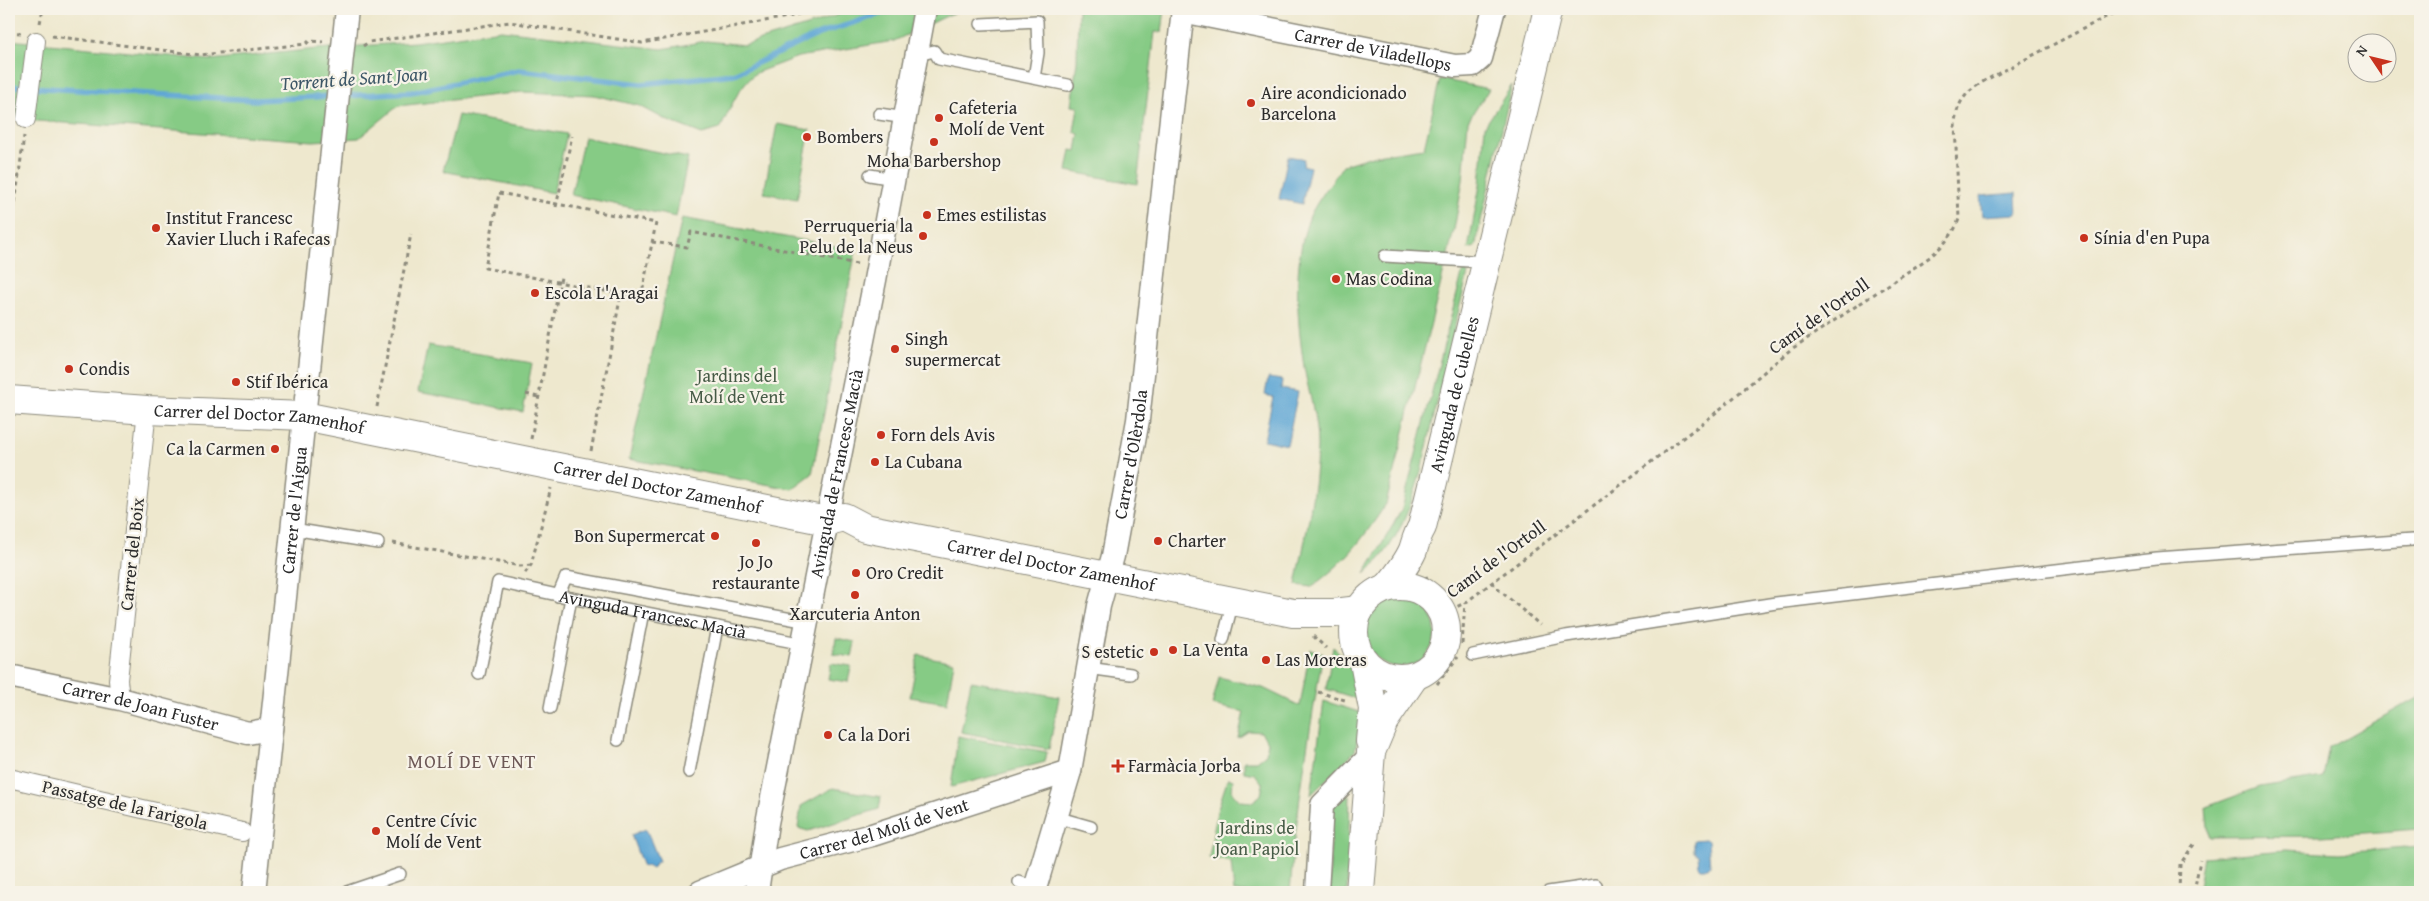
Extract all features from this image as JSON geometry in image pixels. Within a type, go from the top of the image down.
[{"type":"street","name":"Carrer de l'Aigua","points":[[254,892],[346,9]]},
{"type":"street","name":"Avinguda de Francesc Macià","points":[[757,892],[763,866],[768,823],[906,118],[925,9]]},
{"type":"street","name":"Carrer de Viladellops","points":[[1182,10],[1455,66],[1473,65],[1481,58],[1494,9]]},
{"type":"street","name":"Avinguda de Cubelles","points":[[1422,527],[1548,9]]},
{"type":"street","name":"Carrer d'Olèrdola","points":[[1029,887],[1056,817],[1070,770],[1099,606],[1108,576],[1138,420],[1182,10]]},
{"type":"street","points":[[26,119],[37,37]]},
{"type":"street","name":"Carrer del Doctor Zamenhof","points":[[9,400],[147,410],[304,416],[827,521],[844,517],[865,528],[1298,613]]},
{"type":"street","name":"Carrer del Boix","points":[[120,699],[118,680],[147,410]]},
{"type":"street","points":[[1317,892],[1322,805],[1371,753],[1384,721],[1424,672],[1442,654],[1447,632],[1446,612],[1423,580],[1427,539],[1422,527]]},
{"type":"street","points":[[1388,588],[1401,571],[1413,549],[1416,535],[1422,527]]},
{"type":"street","points":[[1360,892],[1373,709],[1354,622],[1359,610],[1374,592],[1400,584],[1423,580]]},
{"type":"street","points":[[1298,613],[1334,614],[1359,610]]},
{"type":"street","points":[[1298,613],[1340,629],[1360,650],[1377,673],[1389,677],[1421,676]]},
{"type":"street","name":"Carrer de Joan Fuster","points":[[9,676],[120,699],[248,733],[271,729]]},
{"type":"street","name":"Carrer del Molí de Vent","points":[[700,892],[780,859],[872,835],[1070,770]]},
{"type":"street","name":"Passatge de la Farigola","points":[[9,778],[242,832]]},
{"type":"lane","points":[[981,24],[1037,21],[1038,53],[1034,78]]},
{"type":"lane","points":[[919,47],[934,51],[939,59],[1068,85]]},
{"type":"lane","points":[[880,114],[906,118]]},
{"type":"lane","points":[[870,174],[894,179]]},
{"type":"lane","points":[[1385,256],[1486,262]]},
{"type":"lane","points":[[293,529],[382,542]]},
{"type":"lane","points":[[1473,656],[1566,636],[1776,603],[2148,559],[2412,540]]},
{"type":"lane","name":"Avinguda Francesc Macià","points":[[804,644],[558,596],[566,577],[808,622]]},
{"type":"lane","points":[[479,674],[498,582],[558,596]]},
{"type":"lane","points":[[550,708],[571,598]]},
{"type":"lane","points":[[1223,640],[1233,601]]},
{"type":"lane","points":[[618,740],[643,612]]},
{"type":"lane","points":[[689,772],[717,627]]},
{"type":"lane","points":[[1088,668],[1131,674]]},
{"type":"lane","points":[[1056,817],[1092,827]]},
{"type":"lane","points":[[347,892],[400,874]]},
{"type":"lane","points":[[1548,892],[1596,885]]},
{"type":"path","points":[[9,32],[37,37],[200,55],[306,44],[309,41],[343,48],[362,46],[369,42],[510,22],[642,43],[792,16],[812,9]]},
{"type":"path","name":"Camí de l'Ortoll","points":[[1446,612],[1465,603],[1713,415],[1790,350],[1930,257],[1954,232],[1959,219],[1954,123],[1956,110],[1962,98],[1971,89],[1986,80],[2121,9]]},
{"type":"path","points":[[11,234],[26,119]]},
{"type":"path","points":[[557,205],[572,136]]},
{"type":"path","points":[[499,193],[656,223],[652,242],[641,298],[485,268],[499,193]]},
{"type":"path","points":[[652,242],[687,247],[691,232],[858,264]]},
{"type":"path","points":[[376,410],[411,234]]},
{"type":"path","points":[[530,444],[561,277]]},
{"type":"path","points":[[591,450],[621,294]]},
{"type":"path","points":[[526,394],[538,397]]},
{"type":"path","points":[[525,574],[531,565],[553,483]]},
{"type":"path","points":[[382,542],[520,566],[531,565]]},
{"type":"path","points":[[1421,676],[1444,660],[1454,627],[1440,597],[1426,577],[1423,580]]},
{"type":"path","points":[[1492,582],[1527,615],[1559,639]]},
{"type":"path","points":[[1318,692],[1353,703]]},
{"type":"path","points":[[2179,892],[2180,864],[2195,843]]},
{"type":"path","points":[[2194,892],[2200,860]]},
{"type":"green space","points":[[854,9],[969,9],[951,14],[894,41],[798,57],[758,72],[740,90],[720,129],[702,134],[666,120],[640,106],[594,95],[523,92],[398,106],[359,138],[313,141],[9,119],[9,40],[210,60],[317,49],[415,42],[501,30],[662,49],[706,41],[744,45],[813,24]]},
{"type":"green space","points":[[1078,9],[1165,9],[1162,32],[1155,32],[1137,184],[1067,171],[1071,150],[1076,151],[1079,134],[1074,132],[1078,107],[1071,106],[1077,61]]},
{"type":"green space","points":[[1440,79],[1489,89],[1468,121],[1463,180],[1454,230],[1386,504],[1361,539],[1334,569],[1311,587],[1296,585],[1312,498],[1317,446],[1314,415],[1304,367],[1299,330],[1298,271],[1304,233],[1313,210],[1343,165],[1376,155],[1424,148]]},
{"type":"green space","points":[[1512,85],[1475,247],[1468,249],[1480,185],[1485,126]]},
{"type":"green space","points":[[458,115],[567,134],[553,193],[443,171]]},
{"type":"green space","points":[[777,124],[810,130],[797,199],[764,193]]},
{"type":"green space","points":[[584,137],[688,158],[676,217],[571,195]]},
{"type":"green space","name":"Jardins del Molí de Vent","points":[[682,218],[856,250],[812,474],[792,489],[629,459]]},
{"type":"green space","points":[[1463,270],[1468,273],[1427,448],[1414,495],[1395,538],[1365,574],[1402,509]]},
{"type":"green space","points":[[428,345],[532,363],[523,412],[418,392]]},
{"type":"green space","points":[[1407,597],[1420,603],[1429,612],[1433,618],[1435,632],[1433,646],[1425,657],[1414,665],[1393,667],[1386,665],[1375,657],[1367,646],[1365,625],[1367,618],[1375,607],[1386,599]]},
{"type":"green space","points":[[836,638],[855,642],[852,657],[833,654]]},
{"type":"green space","points":[[1333,647],[1354,671],[1365,701],[1326,689]]},
{"type":"green space","name":"Jardins de Joan Papiol","points":[[1310,649],[1323,653],[1299,802],[1290,892],[1234,892],[1231,862],[1209,858],[1217,811],[1228,778],[1233,780],[1232,792],[1240,801],[1252,802],[1261,795],[1263,784],[1255,774],[1244,772],[1244,761],[1257,761],[1266,754],[1268,742],[1261,732],[1249,731],[1238,738],[1244,712],[1212,705],[1219,677],[1263,688],[1300,706]]},
{"type":"green space","points":[[918,655],[954,662],[947,703],[910,697]]},
{"type":"green space","points":[[831,663],[851,666],[848,682],[828,679]]},
{"type":"green space","points":[[971,681],[1059,697],[1049,749],[961,732]]},
{"type":"green space","points":[[2420,696],[2420,829],[2322,836],[2209,837],[2206,807],[2260,787],[2323,777],[2329,747]]},
{"type":"green space","points":[[1324,701],[1362,713],[1355,751],[1311,795]]},
{"type":"green space","points":[[958,736],[1047,752],[1045,762],[951,787]]},
{"type":"green space","points":[[833,788],[881,797],[879,809],[808,831],[798,828],[801,806]]},
{"type":"green space","points":[[1350,795],[1347,892],[1329,892],[1332,806],[1340,797]]},
{"type":"green space","points":[[2420,847],[2420,892],[2198,892],[2204,857],[2286,850],[2339,853]]},
{"type":"water","points":[[1288,156],[1304,159],[1303,165],[1310,167],[1302,204],[1279,199]]},
{"type":"water","points":[[2016,193],[2017,214],[1982,216],[1980,196]]},
{"type":"water","points":[[1268,378],[1282,380],[1281,389],[1298,392],[1287,445],[1264,440],[1273,397],[1265,395]]},
{"type":"water","points":[[646,829],[659,861],[655,863],[652,869],[647,866],[643,867],[631,835]]},
{"type":"water","points":[[1705,839],[1708,841],[1710,865],[1708,868],[1701,868],[1698,855],[1694,852],[1694,840]]},
{"type":"waterway","name":"Torrent de Sant Joan","points":[[343,96],[412,92],[519,70],[641,84],[734,74],[819,34],[896,9]]},
{"type":"waterway","name":"Torrent de Sant Joan","points":[[9,86],[256,100],[334,96]]},
{"type":"place","name":"Aire acondicionado Barcelona","points":[[1251,103]]},
{"type":"place","name":"Cafeteria Molí de Vent","points":[[939,118]]},
{"type":"place","name":"Bombers","points":[[807,137]]},
{"type":"place","name":"Moha Barbershop","points":[[934,142]]},
{"type":"place","name":"Emes estilistas","points":[[927,215]]},
{"type":"place","name":"Institut Francesc Xavier Lluch i Rafecas","points":[[156,228]]},
{"type":"place","name":"Perruqueria la Pelu de la Neus","points":[[923,236]]},
{"type":"place","name":"Sínia d'en Pupa","points":[[2084,238]]},
{"type":"place","name":"Mas Codina","points":[[1336,279]]},
{"type":"place","name":"Escola L'Aragai","points":[[535,293]]},
{"type":"place","name":"Singh supermercat","points":[[895,349]]},
{"type":"place","name":"Condis","points":[[69,369]]},
{"type":"place","name":"Stif Ibérica","points":[[236,382]]},
{"type":"place","name":"Forn dels Avis","points":[[881,435]]},
{"type":"place","name":"Ca la Carmen","points":[[275,449]]},
{"type":"place","name":"La Cubana","points":[[875,462]]},
{"type":"place","name":"Bon Supermercat","points":[[715,536]]},
{"type":"place","name":"Charter","points":[[1158,541]]},
{"type":"place","name":"Jo Jo restaurante","points":[[756,543]]},
{"type":"place","name":"Oro Credit","points":[[856,573]]},
{"type":"place","name":"Xarcuteria Anton","points":[[855,595]]},
{"type":"place","name":"La Venta","points":[[1173,650]]},
{"type":"place","name":"S estetic","points":[[1154,652]]},
{"type":"place","name":"Las Moreras","points":[[1266,660]]},
{"type":"place","name":"Ca la Dori","points":[[828,735]]},
{"type":"place","name":"Farmàcia Jorba","points":[[1118,766]]},
{"type":"place","name":"Centre Cívic Molí de Vent","points":[[376,831]]},
{"type":"district","name":"MOLÍ DE VENT","points":[[472,761]]}]
